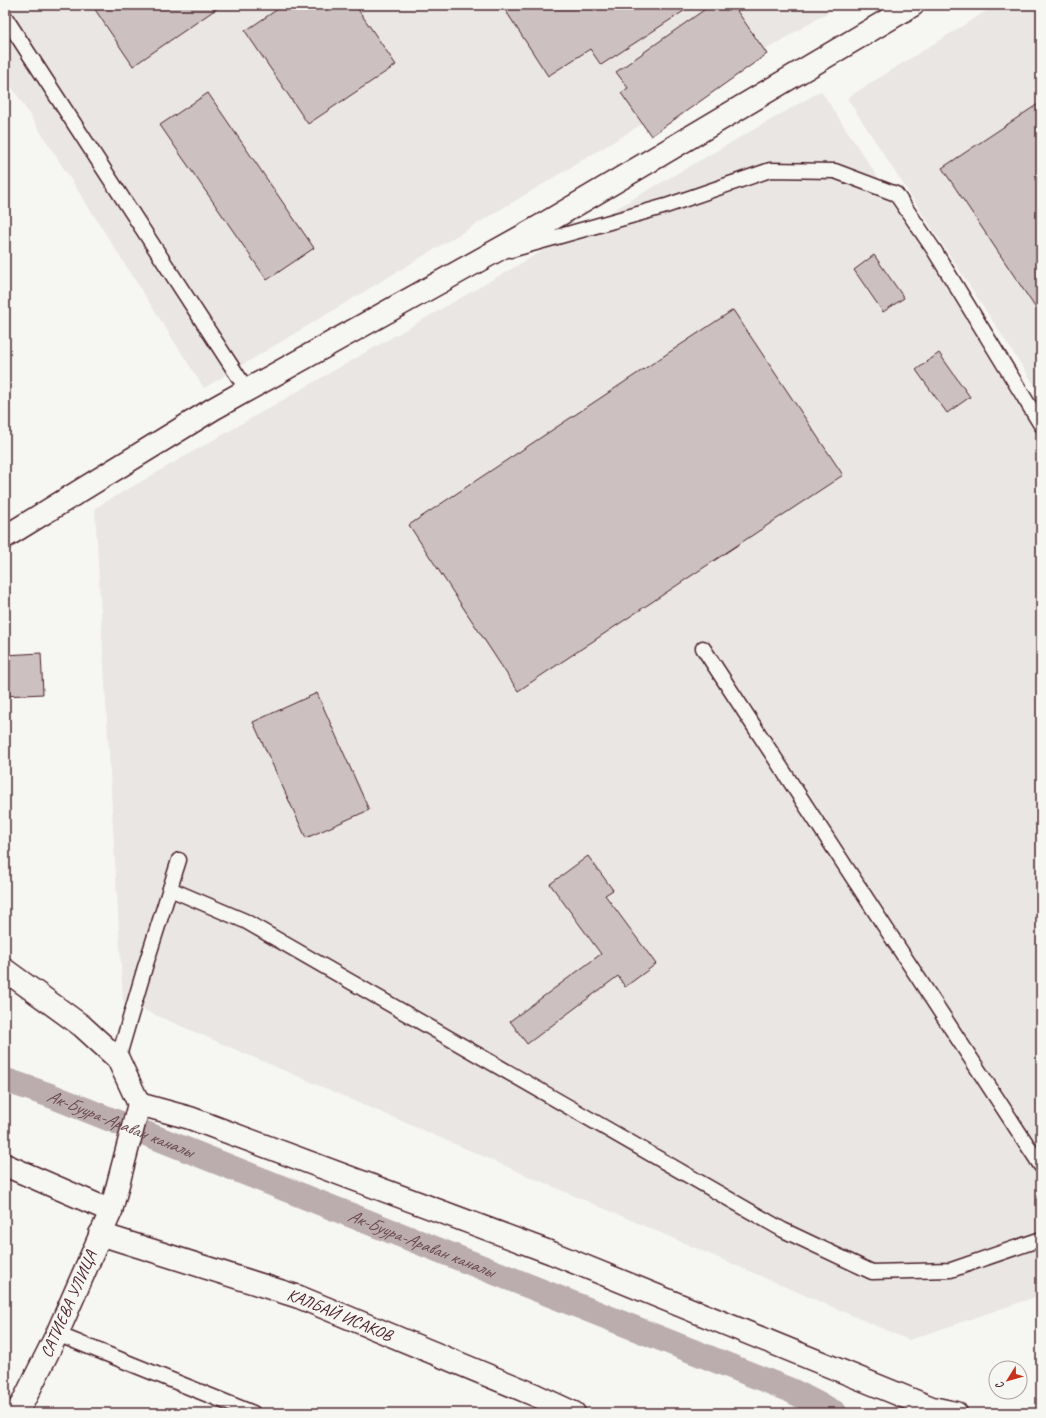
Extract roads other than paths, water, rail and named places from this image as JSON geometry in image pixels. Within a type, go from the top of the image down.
[{"type":"street","points":[[5,537],[213,409],[537,228],[913,5]]},
{"type":"street","points":[[5,970],[82,1026],[118,1059],[139,1104],[190,1118],[544,1250],[932,1408],[956,1413]]},
{"type":"street","name":"САТИЕВА УЛИЦА","points":[[15,1413],[22,1404],[57,1334],[114,1202],[139,1104]]},
{"type":"street","points":[[5,1165],[114,1202]]},
{"type":"street","name":"КАЛБАЙ ИСАКОВ","points":[[100,1234],[299,1297],[535,1395],[574,1413]]},
{"type":"lane","points":[[5,17],[247,390]]},
{"type":"lane","points":[[483,258],[666,206],[770,170],[835,171],[896,194],[934,250],[1041,425]]},
{"type":"lane","points":[[703,648],[1041,1166]]},
{"type":"lane","points":[[118,1059],[179,860]]},
{"type":"lane","points":[[170,889],[245,921],[783,1230],[872,1272],[951,1270],[1041,1239]]},
{"type":"lane","points":[[57,1334],[253,1413]]},
{"type":"waterway","name":"Ак-Буура-Араван каналы","points":[[5,1080],[49,1095],[790,1390],[835,1413]]}]
